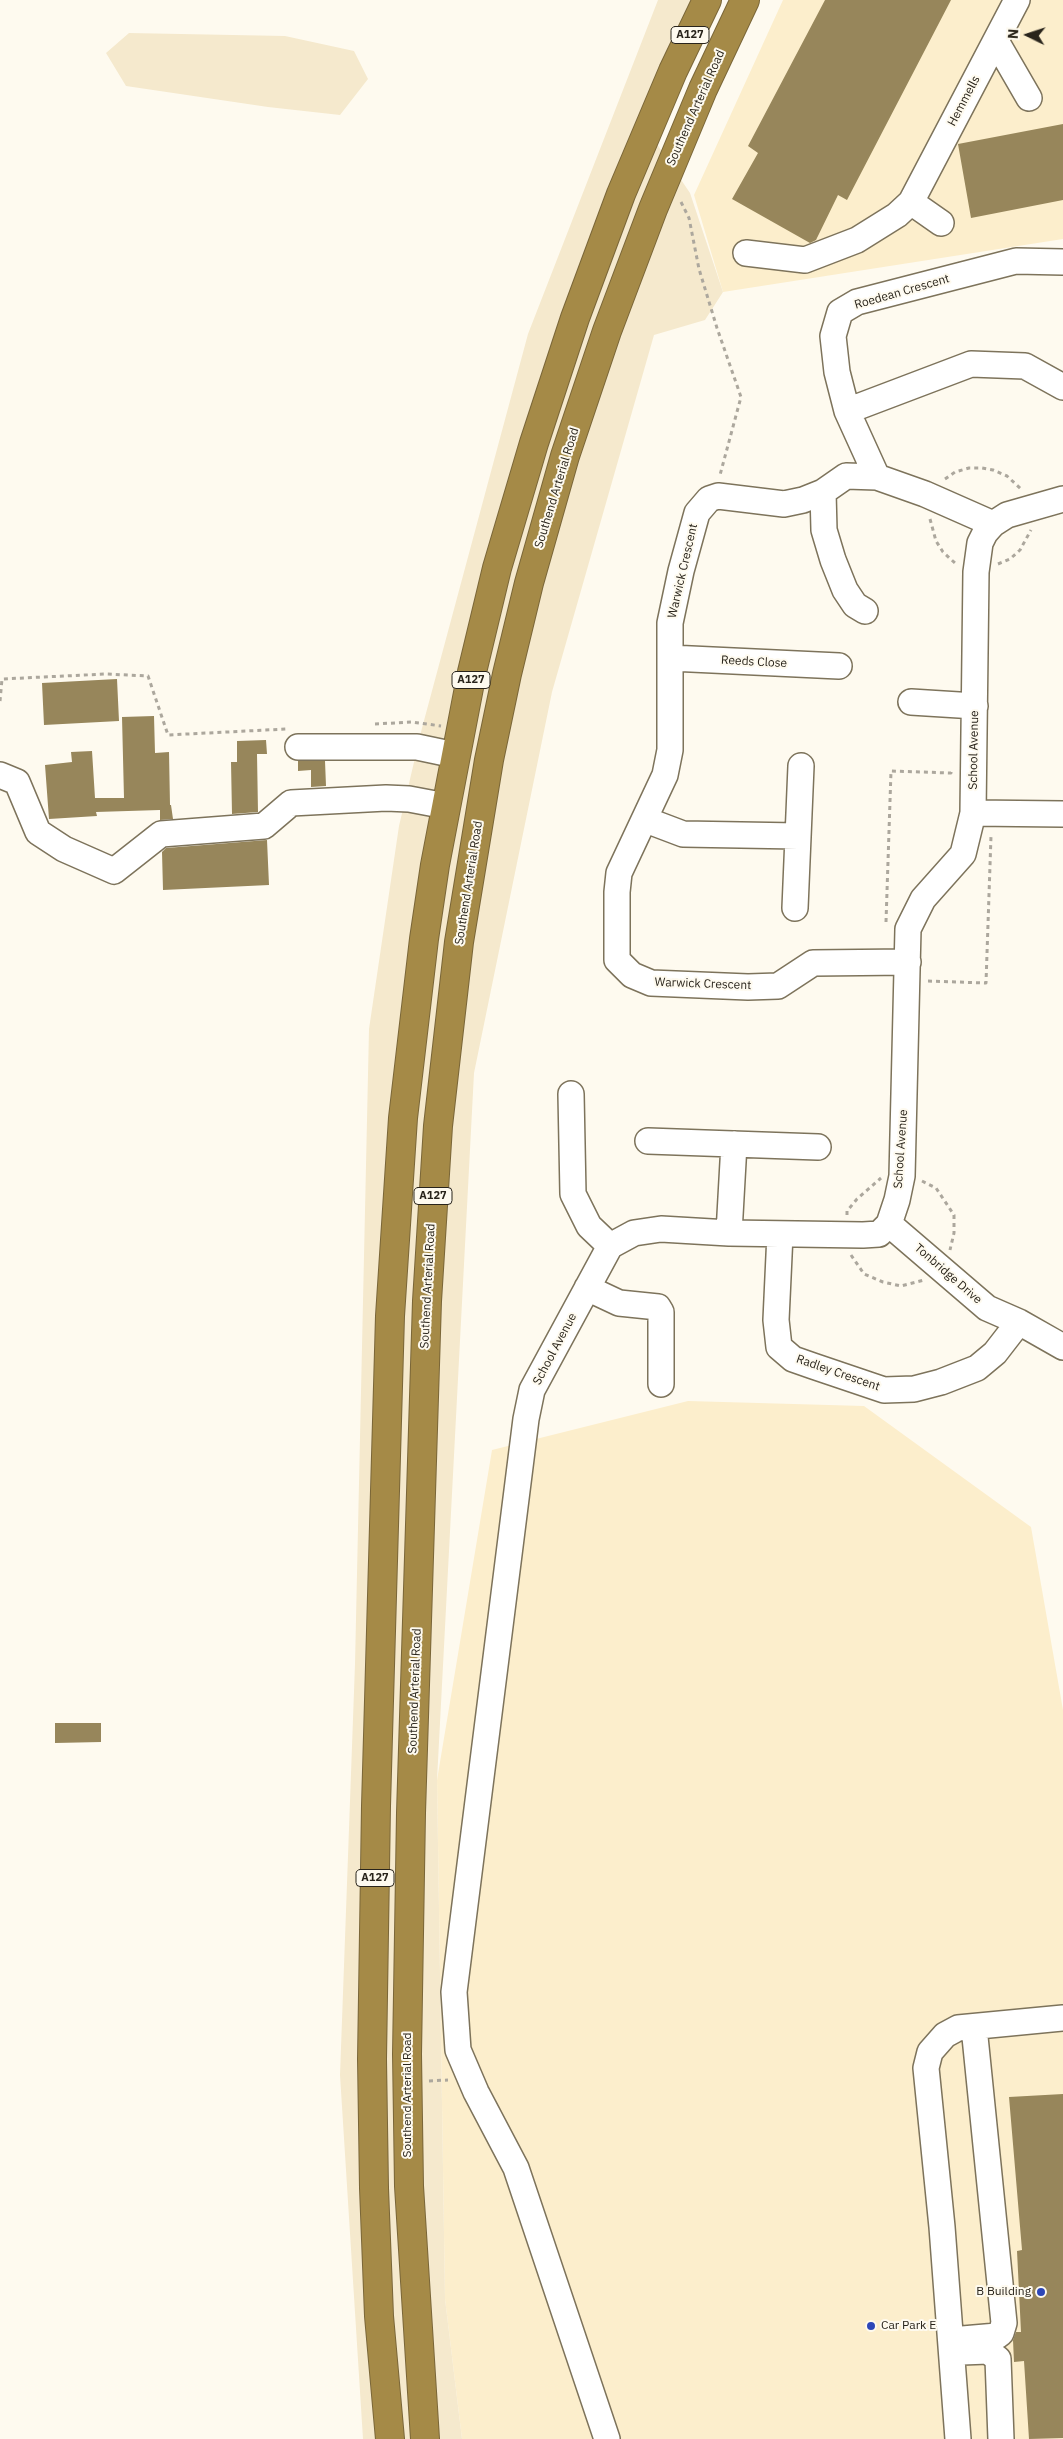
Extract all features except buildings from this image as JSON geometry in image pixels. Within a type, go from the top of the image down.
[{"type":"highway","name":"A127","points":[[390,2439],[380,2316],[374,2188],[372,2059],[376,1816],[390,1326],[404,1109],[424,940],[455,755],[498,568],[534,443],[575,318],[643,141],[673,71],[707,0]]},
{"type":"highway","name":"Southend Arterial Road","points":[[425,2439],[408,2186],[407,2054],[411,1813],[426,1302],[438,1126],[459,942],[489,760],[505,683],[529,583],[565,456],[607,331],[653,209],[703,89],[745,0]]},
{"type":"street","name":"Hemmells","points":[[746,253],[805,260],[857,240],[897,215],[911,202],[1017,0]]},
{"type":"street","points":[[996,41],[1029,98]]},
{"type":"street","points":[[911,202],[941,223]]},
{"type":"street","name":"Roedean Crescent","points":[[877,477],[847,411],[837,372],[833,336],[840,312],[857,302],[1016,261],[1063,262]]},
{"type":"street","points":[[847,411],[971,364],[1025,366],[1063,387]]},
{"type":"street","points":[[718,496],[784,504],[803,500],[823,492],[846,476],[877,477],[934,498],[993,524],[1006,515],[1063,499]]},
{"type":"street","points":[[823,492],[824,530],[833,560],[845,590],[855,605],[865,611]]},
{"type":"street","name":"Warwick Crescent","points":[[718,496],[709,499],[697,513],[670,623],[670,750],[665,775],[646,820],[619,873],[617,892],[617,960],[632,975],[651,983],[748,987],[778,986],[813,963],[908,962]]},
{"type":"street","name":"School Avenue","points":[[889,1224],[897,1200],[902,1175],[908,929],[923,899],[962,854],[983,813],[966,570],[985,533],[993,524]]},
{"type":"street","name":"Reeds Close","points":[[670,658],[839,666]]},
{"type":"street","points":[[911,702],[975,706]]},
{"type":"street","points":[[297,738],[416,747],[455,755]]},
{"type":"street","points":[[795,908],[801,766]]},
{"type":"street","points":[[0,774],[18,782],[38,832],[64,849],[114,872],[161,834],[264,826],[291,803],[386,798],[446,806]]},
{"type":"street","points":[[983,813],[1063,814]]},
{"type":"street","points":[[646,820],[683,834],[798,836]]},
{"type":"street","points":[[571,1094],[573,1194],[589,1226],[610,1246],[634,1233],[661,1229],[729,1233],[844,1235],[879,1234],[889,1224]]},
{"type":"street","points":[[648,1141],[818,1147]]},
{"type":"street","points":[[729,1233],[734,1144]]},
{"type":"street","name":"Tonbridge Drive","points":[[889,1224],[987,1308],[1019,1322],[1063,1347]]},
{"type":"street","name":"Radley Crescent","points":[[780,1234],[776,1320],[779,1347],[793,1359],[800,1362],[884,1390],[914,1390],[977,1368],[995,1353],[1019,1322]]},
{"type":"street","name":"School Avenue","points":[[607,2439],[516,2168],[476,2092],[458,2050],[454,1992],[526,1419],[532,1390],[610,1246]]},
{"type":"street","points":[[587,1288],[619,1303],[658,1307],[661,1312],[661,1384]]},
{"type":"street","points":[[958,2439],[926,2068],[930,2052],[945,2036],[958,2028],[1063,2014]]},
{"type":"street","points":[[951,2347],[997,2336],[1002,2333],[1004,2323],[974,2027]]},
{"type":"street","points":[[951,2347],[988,2351],[996,2356],[1000,2377],[1002,2439]]},
{"type":"path","points":[[677,197],[689,218],[699,269],[716,328],[741,396],[720,473],[718,496]]},
{"type":"path","points":[[969,468],[993,470],[1007,476],[1022,490],[1032,508],[1033,525],[1020,550],[1010,559],[987,568],[966,570],[943,552],[930,524],[930,511],[934,498],[943,481],[955,472],[969,468]]},
{"type":"path","points":[[0,701],[2,679],[106,674],[148,676],[168,735],[297,738]]},
{"type":"path","points":[[373,724],[412,722],[447,726]]},
{"type":"path","points":[[886,924],[891,771],[951,773]]},
{"type":"path","points":[[927,991],[928,981],[986,982],[983,813]]},
{"type":"path","points":[[902,1175],[936,1188],[954,1215],[952,1247],[941,1267],[932,1277],[918,1283],[901,1286],[883,1282],[864,1274],[856,1265],[844,1235],[847,1210],[870,1186],[902,1175]]},
{"type":"path","points":[[423,2081],[453,2080]]},
{"type":"shaded area","points":[[658,0],[696,0],[640,119],[690,193],[723,292],[705,320],[654,335],[552,692],[474,1073],[437,1780],[445,2299],[462,2439],[363,2439],[340,2075],[355,1664],[369,1029],[399,826],[422,728],[528,334]]},
{"type":"shaded area","points":[[783,0],[1063,0],[1063,239],[723,292],[694,195]]},
{"type":"shaded area","points":[[129,33],[285,36],[354,51],[368,79],[340,115],[268,107],[126,86],[106,53]]},
{"type":"shaded area","points":[[688,1401],[864,1406],[1031,1527],[1063,1710],[1063,2439],[462,2439],[445,2299],[437,1780],[492,1450]]},
{"type":"place","name":"B Building","points":[[1041,2292]]},
{"type":"place","name":"Car Park E","points":[[871,2326]]}]
